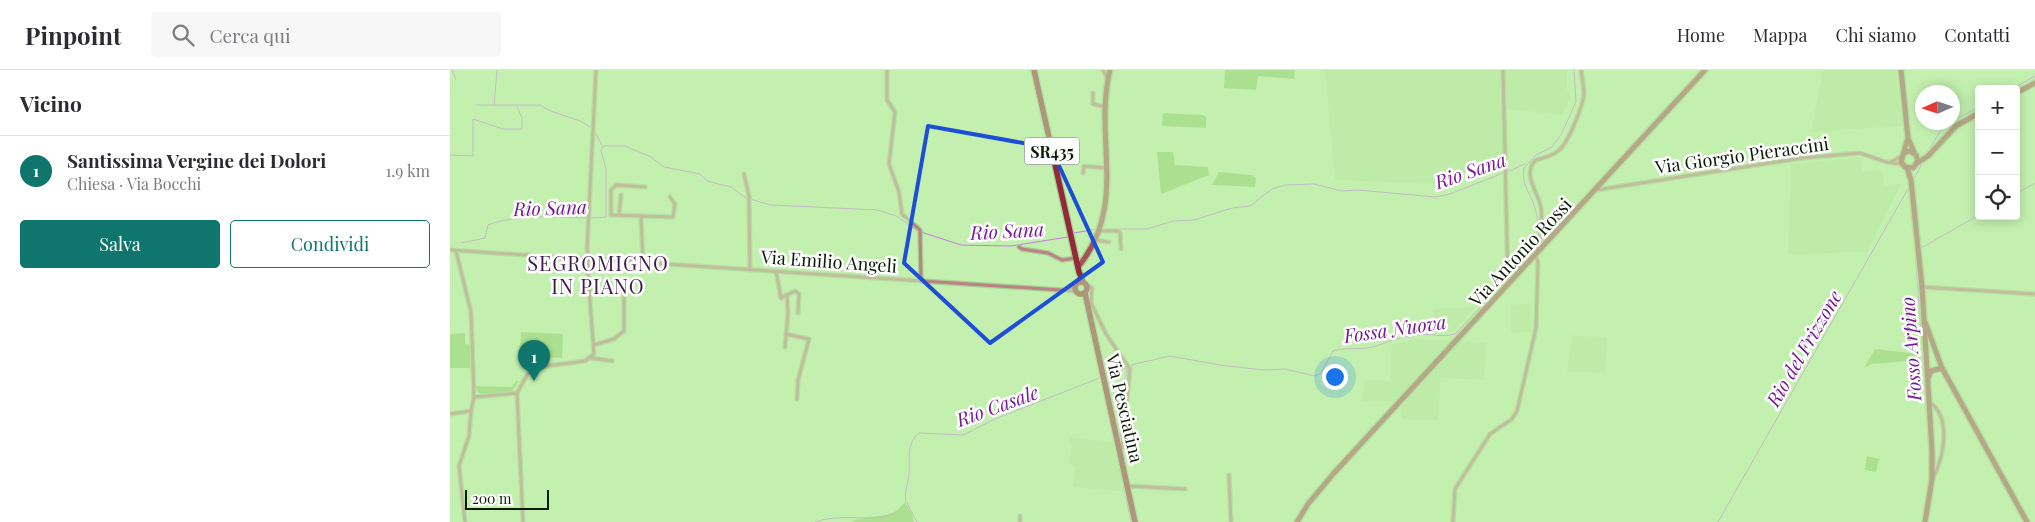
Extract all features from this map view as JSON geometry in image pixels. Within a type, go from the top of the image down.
[{"type":"main road","name":"Via Pesciatina","points":[[1034,70],[1135,522]]},
{"type":"main road","points":[[1079,270],[1095,240],[1107,204],[1107,107],[1110,70]]},
{"type":"main road","name":"Via Antonio Rossi","points":[[1297,522],[1308,504],[1334,473],[1706,70]]},
{"type":"main road","points":[[1901,70],[1908,138],[1915,154],[1915,166],[1911,180]]},
{"type":"main road","points":[[2020,91],[2035,83]]},
{"type":"main road","points":[[1904,166],[1915,166],[1932,153],[1956,126],[1975,115]]},
{"type":"main road","points":[[1908,138],[1903,154],[1904,166],[1911,180],[1922,286],[1929,402],[1932,478],[1925,522]]},
{"type":"main road","points":[[1903,154],[1932,153]]},
{"type":"main road","points":[[1924,316],[1942,368],[2027,522]]},
{"type":"main road","points":[[1927,381],[1931,371],[1942,368]]},
{"type":"street","points":[[591,358],[594,354],[594,345],[587,259],[596,70]]},
{"type":"street","points":[[887,70],[887,100],[895,112],[889,164],[900,192],[902,214],[920,231],[921,281]]},
{"type":"street","points":[[1103,70],[1108,79]]},
{"type":"street","points":[[1503,70],[1508,286]]},
{"type":"street","points":[[1453,522],[1455,489],[1490,434],[1512,419],[1517,411],[1536,328],[1537,253],[1541,206],[1532,185],[1532,169],[1536,160],[1557,152],[1562,148],[1570,133],[1580,111],[1584,94],[1581,70]]},
{"type":"street","points":[[1093,93],[1093,104],[1107,107]]},
{"type":"street","name":"Via Giorgio Pieraccini","points":[[1596,190],[1802,158],[1860,153],[1904,166]]},
{"type":"street","points":[[1891,162],[1903,154]]},
{"type":"street","points":[[1083,173],[1084,166],[1108,168]]},
{"type":"street","points":[[744,174],[748,198],[750,270]]},
{"type":"street","points":[[645,186],[616,185],[611,190],[611,215],[673,217],[675,204],[670,197]]},
{"type":"street","points":[[619,215],[621,195]]},
{"type":"street","points":[[641,216],[643,263]]},
{"type":"street","points":[[1099,229],[1118,231],[1120,233],[1121,249]]},
{"type":"street","points":[[1095,240],[1109,242]]},
{"type":"street","points":[[1019,247],[1048,252],[1062,260],[1076,258]]},
{"type":"street","name":"Via Emilio Angeli","points":[[450,250],[921,281],[1066,289],[1082,288]]},
{"type":"street","points":[[456,251],[471,312],[474,398],[469,436],[458,466],[465,522]]},
{"type":"street","points":[[1506,259],[1516,276]]},
{"type":"street","points":[[1512,268],[1525,267]]},
{"type":"street","points":[[776,271],[780,295],[783,298],[798,291],[798,313]]},
{"type":"street","points":[[1508,272],[1516,276]]},
{"type":"street","points":[[1922,286],[2035,294]]},
{"type":"street","points":[[1082,288],[1102,326],[1129,367],[1122,447],[1119,451]]},
{"type":"street","points":[[594,345],[614,339],[624,330],[624,290]]},
{"type":"street","points":[[785,347],[787,295]]},
{"type":"street","points":[[786,334],[809,339],[798,380],[797,399]]},
{"type":"street","points":[[523,522],[517,393],[522,380],[531,368],[591,358],[612,361]]},
{"type":"street","points":[[474,398],[517,393]]},
{"type":"street","points":[[1929,402],[1940,413],[1943,439],[1941,459],[1932,478]]},
{"type":"street","points":[[450,414],[471,411]]},
{"type":"street","points":[[1229,475],[1231,522]]},
{"type":"street","points":[[1127,486],[1184,489]]},
{"type":"street","points":[[1020,516],[1020,522]]},
{"type":"highlighted area","points":[[928,126],[1051,148],[1103,262],[990,343],[904,263]]},
{"type":"shaded area","points":[[1225,70],[1295,70],[1294,79],[1258,76],[1256,90],[1224,88]]},
{"type":"shaded area","points":[[1325,70],[1567,70],[1567,90],[1571,98],[1562,115],[1507,109],[1509,158],[1444,184],[1335,180]]},
{"type":"shaded area","points":[[1823,70],[1896,70],[1902,126],[1811,132]]},
{"type":"shaded area","points":[[1163,113],[1203,115],[1206,117],[1206,128],[1162,126]]},
{"type":"shaded area","points":[[1157,152],[1173,152],[1175,165],[1208,167],[1209,175],[1161,194]]},
{"type":"shaded area","points":[[1861,157],[1863,172],[1882,170],[1884,185],[1901,184],[1867,251],[1788,255],[1791,164]]},
{"type":"shaded area","points":[[1219,172],[1252,175],[1256,178],[1255,187],[1212,185]]},
{"type":"shaded area","points":[[1531,303],[1531,332],[1511,333],[1510,305]]},
{"type":"shaded area","points":[[1475,307],[1454,331],[1433,333],[1433,309]]},
{"type":"shaded area","points":[[521,332],[563,334],[562,358],[520,356]]},
{"type":"shaded area","points":[[465,333],[465,344],[472,345],[472,368],[450,368],[450,334]]},
{"type":"shaded area","points":[[1572,335],[1607,338],[1605,373],[1567,372]]},
{"type":"shaded area","points":[[1415,339],[1486,343],[1484,380],[1440,378],[1439,420],[1402,419],[1401,406],[1394,402],[1362,401],[1364,380],[1390,381],[1391,345]]},
{"type":"shaded area","points":[[1875,349],[1919,354],[1920,360],[1872,364],[1864,368]]},
{"type":"shaded area","points":[[516,381],[519,381],[511,393],[481,395],[477,391],[476,386],[512,387]]},
{"type":"shaded area","points":[[1070,437],[1115,443],[1126,492],[1072,487],[1076,466],[1069,464],[1072,445],[1069,444]]},
{"type":"shaded area","points":[[1867,456],[1879,459],[1876,472],[1865,470]]},
{"type":"shaded area","points":[[905,503],[912,513],[914,522],[851,522],[866,517],[893,513]]},
{"type":"waterway","points":[[452,70],[456,80]]},
{"type":"waterway","points":[[494,105],[497,70]]},
{"type":"waterway","name":"Rio Sana","points":[[1511,264],[1520,260],[1533,248],[1538,233],[1537,215],[1525,183],[1524,168],[1536,155],[1552,147],[1561,135],[1576,102],[1574,70]]},
{"type":"waterway","points":[[2019,85],[2035,76]]},
{"type":"waterway","points":[[476,105],[540,105],[552,112],[580,121],[591,128]]},
{"type":"waterway","points":[[450,155],[473,156],[473,119],[503,129],[522,129],[522,118],[517,106]]},
{"type":"waterway","points":[[1960,117],[1975,109]]},
{"type":"waterway","points":[[1930,148],[1941,130]]},
{"type":"waterway","points":[[595,132],[602,145]]},
{"type":"waterway","name":"Rio Sana","points":[[591,218],[606,217],[606,169],[601,150],[603,146],[625,146],[651,157],[664,167],[700,174],[707,181],[731,187],[746,198],[771,205],[878,210],[896,216],[918,231],[961,245],[1011,246],[1068,237]]},
{"type":"waterway","points":[[1915,177],[1923,162]]},
{"type":"waterway","name":"Rio Sana","points":[[1507,172],[1525,164]]},
{"type":"waterway","name":"Rio Sana","points":[[1101,229],[1147,229],[1173,221],[1194,220],[1232,208],[1250,206],[1272,189],[1285,185],[1314,184],[1342,191],[1358,190],[1435,197],[1450,194],[1503,173]]},
{"type":"waterway","name":"Fosso Arpino","points":[[2020,192],[2035,183]]},
{"type":"waterway","name":"Rio del Frizzone","points":[[1718,522],[1909,187]]},
{"type":"waterway","name":"Rio Sana","points":[[461,243],[485,238],[488,225],[511,219],[537,217],[587,218]]},
{"type":"waterway","name":"Fosso Arpino","points":[[1921,248],[1975,217]]},
{"type":"waterway","name":"Rio Sana","points":[[1074,233],[1097,229]]},
{"type":"waterway","name":"Fosso Arpino","points":[[1915,250],[1927,410]]},
{"type":"waterway","name":"Fossa Nuova","points":[[1106,376],[1135,364],[1170,356],[1220,365],[1264,370],[1285,369],[1315,376],[1321,373],[1333,351],[1372,347],[1410,336],[1445,336],[1455,334],[1499,287],[1505,272]]},
{"type":"waterway","points":[[1120,441],[1127,368]]},
{"type":"waterway","name":"Rio Casale","points":[[815,522],[834,518],[883,517],[896,512],[906,502],[905,495],[909,474],[910,447],[919,433],[963,435],[995,419],[1102,377]]},
{"type":"waterway","points":[[1116,450],[1131,522]]},
{"type":"waterway","points":[[907,503],[917,522]]},
{"type":"place","name":"Santissima Vergine dei Dolori","points":[[534,381]]},
{"type":"district","name":"SEGROMIGNO IN PIANO","points":[[598,274]]}]
